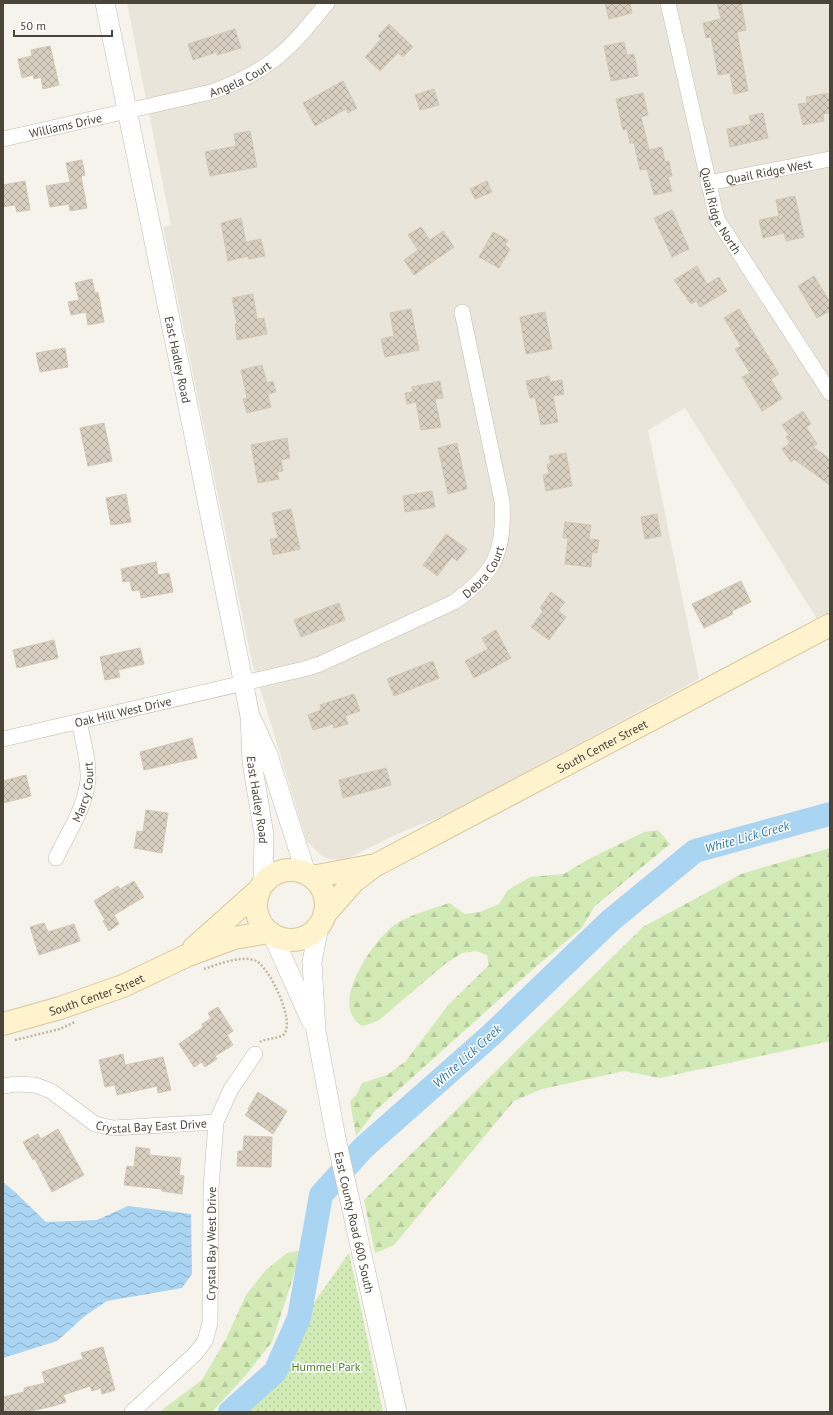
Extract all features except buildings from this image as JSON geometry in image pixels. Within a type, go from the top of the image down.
[{"type":"main road","name":"South Center Street","points":[[321,920],[353,882],[374,866],[830,625]]},
{"type":"main road","name":"South Center Street","points":[[309,875],[374,866]]},
{"type":"main road","points":[[283,870],[291,870],[309,875],[320,885],[324,894],[326,905],[321,920],[308,935],[293,940],[270,933],[261,924],[257,913],[256,901],[261,887],[269,877],[283,870]]},
{"type":"main road","name":"South Center Street","points":[[193,963],[261,887]]},
{"type":"main road","name":"South Center Street","points":[[7,1033],[60,1008],[193,963],[234,938],[270,933]]},
{"type":"street","name":"East Hadley Road","points":[[104,3],[195,440],[250,716],[252,762],[264,834],[261,887]]},
{"type":"street","name":"Angela Court","points":[[127,110],[211,92],[233,84],[259,71],[287,49],[327,3]]},
{"type":"street","name":"Quail Ridge North","points":[[668,3],[717,219],[830,393]]},
{"type":"street","name":"Williams Drive","points":[[3,138],[127,110]]},
{"type":"street","name":"Quail Ridge West","points":[[708,183],[830,159]]},
{"type":"street","name":"Debra Court","points":[[243,684],[320,664],[454,602],[469,592],[486,576],[493,565],[501,543],[504,526],[502,501],[462,312]]},
{"type":"street","name":"Oak Hill West Drive","points":[[3,739],[243,684]]},
{"type":"street","name":"East Hadley Road","points":[[250,716],[268,755],[309,875]]},
{"type":"street","name":"Marcy Court","points":[[56,858],[83,804],[88,780],[86,753],[79,722]]},
{"type":"street","name":"East County Road 600 South","points":[[321,920],[312,962],[316,1031],[336,1138],[397,1412]]},
{"type":"street","name":"East County Road 600 South","points":[[270,933],[316,1031]]},
{"type":"street","name":"Crystal Bay West Drive","points":[[132,1412],[195,1354],[205,1341],[210,1323],[211,1188],[216,1122],[231,1090],[255,1054]]},
{"type":"street","name":"Crystal Bay East Drive","points":[[3,1086],[16,1084],[35,1086],[51,1091],[95,1124],[113,1128],[216,1122]]},
{"type":"path","points":[[193,963],[239,959],[256,960],[266,970],[282,1001],[287,1022],[287,1030],[283,1035],[263,1040],[257,1044],[255,1054]]},
{"type":"path","points":[[7,1033],[60,1029],[80,1020]]},
{"type":"shaded area","points":[[127,3],[830,3],[830,613],[817,619],[685,408],[648,430],[699,679],[448,814],[404,831],[344,860],[328,859],[321,855],[307,842],[252,662],[163,227],[171,225]]},
{"type":"green space","points":[[658,830],[670,844],[595,906],[581,929],[533,969],[374,1112],[356,1136],[350,1101],[357,1094],[362,1083],[387,1075],[406,1061],[449,1004],[489,965],[487,955],[476,951],[462,953],[445,964],[378,1021],[363,1026],[353,1017],[349,1005],[351,991],[356,976],[364,961],[383,935],[404,919],[449,903],[465,914],[480,912],[499,904],[508,890],[530,877],[564,874],[587,860],[644,832]]},
{"type":"green space","points":[[830,848],[830,1041],[660,1078],[624,1071],[542,1089],[514,1101],[394,1245],[375,1253],[364,1200],[643,927],[741,874]]},
{"type":"green space","points":[[302,1250],[272,1342],[246,1375],[212,1412],[159,1412],[202,1380],[226,1339],[246,1295],[266,1270],[287,1253]]},
{"type":"green space","name":"Hummel Park","points":[[349,1253],[383,1412],[237,1412]]},
{"type":"water","points":[[3,1182],[46,1222],[97,1220],[128,1206],[191,1214],[192,1274],[182,1288],[107,1301],[86,1315],[57,1341],[3,1358]]},
{"type":"waterway","name":"White Lick Creek","points":[[230,1412],[275,1372],[299,1318],[321,1195],[363,1148],[491,1035],[610,921],[695,851],[830,814]]}]
